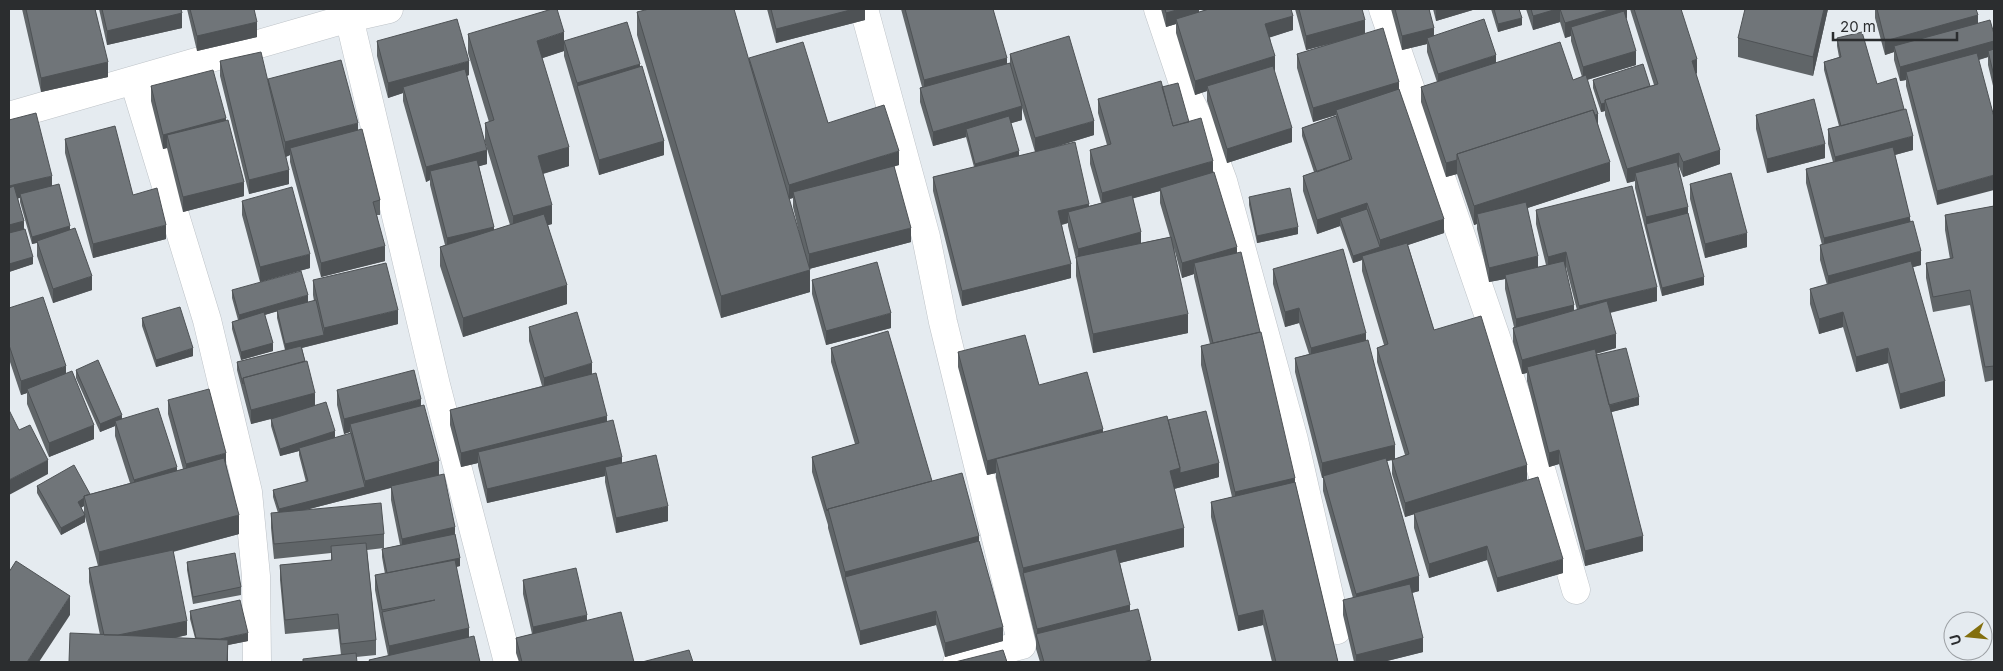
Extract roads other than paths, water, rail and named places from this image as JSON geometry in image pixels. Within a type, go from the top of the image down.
[{"type":"street","points":[[9,116],[134,81],[348,14],[388,9]]},
{"type":"street","points":[[864,9],[926,237],[943,322],[1024,654],[957,662]]},
{"type":"street","points":[[1158,9],[1187,95],[1203,127],[1223,181],[1294,440],[1336,630]]},
{"type":"street","points":[[1382,9],[1538,459],[1576,590]]},
{"type":"street","points":[[348,14],[436,385],[508,662]]},
{"type":"street","points":[[134,81],[207,320],[248,492],[256,576],[257,662]]}]
